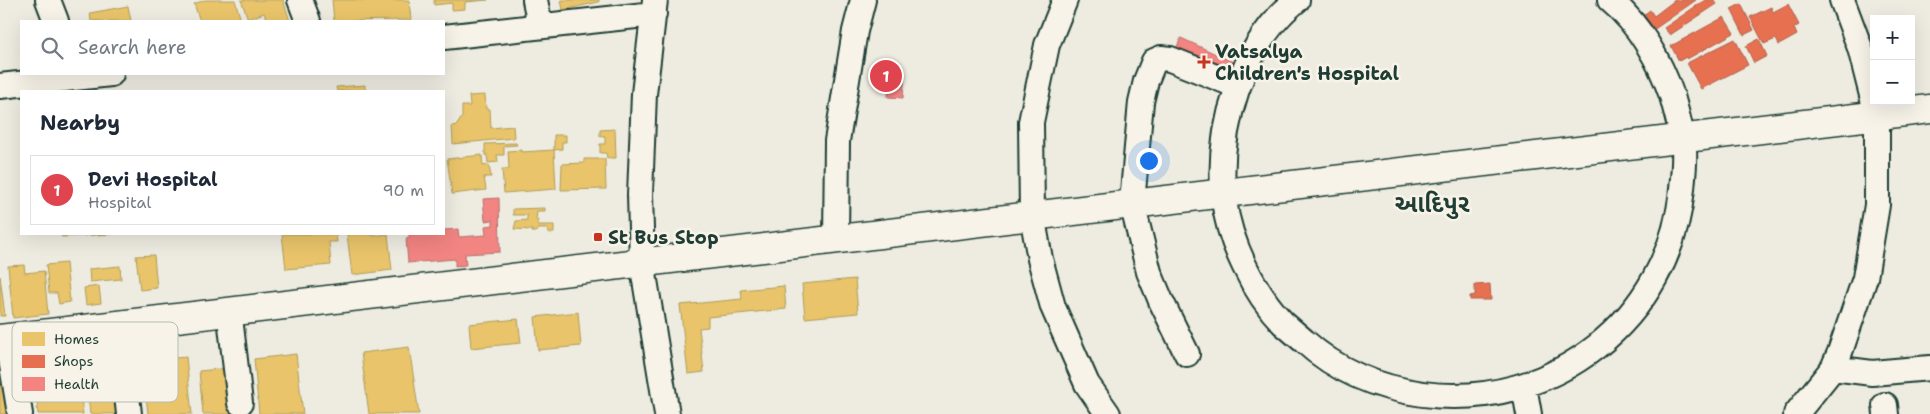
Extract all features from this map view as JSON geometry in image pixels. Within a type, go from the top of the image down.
[{"type":"main road","points":[[1877,123],[1930,109]]},
{"type":"main road","points":[[178,327],[644,269],[1877,123],[1930,124]]},
{"type":"main road","points":[[178,333],[644,269],[836,239],[1034,223]]},
{"type":"street","points":[[48,0],[56,20]]},
{"type":"street","points":[[300,0],[308,20]]},
{"type":"street","points":[[535,0],[540,26]]},
{"type":"street","points":[[836,239],[837,141],[854,31],[864,0]]},
{"type":"street","points":[[1065,0],[1047,46],[1030,122],[1034,223],[1040,259],[1053,308],[1087,384],[1108,414]]},
{"type":"street","points":[[1297,0],[1289,6],[1266,34],[1245,68],[1230,108],[1223,151],[1224,200],[1234,240],[1253,283],[1282,322],[1320,356],[1353,375],[1399,391],[1448,397],[1498,393],[1534,383],[1573,364],[1618,329],[1647,293],[1668,252],[1680,211],[1683,146],[1679,119],[1665,76],[1640,33],[1610,0]]},
{"type":"street","points":[[1796,414],[1833,368],[1866,278],[1877,204],[1877,123],[1860,48],[1842,0]]},
{"type":"street","points":[[445,37],[540,26],[654,7],[644,94],[640,195],[644,269],[667,414]]},
{"type":"street","points":[[1187,354],[1161,302],[1149,272],[1134,211],[1141,102],[1146,80],[1154,61],[1161,58],[1170,59],[1238,86]]},
{"type":"street","points":[[0,86],[94,75]]},
{"type":"street","points":[[232,326],[240,403]]},
{"type":"street","points":[[3,349],[12,383]]},
{"type":"street","points":[[1833,368],[1872,373],[1930,368]]},
{"type":"street","points":[[1524,386],[1529,414]]},
{"type":"building: Homes","points":[[205,0],[235,0],[240,17],[232,20],[200,20],[194,4]]},
{"type":"building: Homes","points":[[241,0],[283,0],[290,20],[267,20],[264,13],[248,19]]},
{"type":"building: Homes","points":[[332,0],[409,0],[411,20],[334,20]]},
{"type":"building: Homes","points":[[434,0],[488,0],[465,2],[465,9],[452,10],[452,3],[434,5]]},
{"type":"building: Homes","points":[[561,0],[599,0],[599,2],[563,10]]},
{"type":"building: Homes","points":[[128,6],[131,20],[91,20],[90,13]]},
{"type":"building: Homes","points":[[365,85],[365,90],[337,90],[336,87]]},
{"type":"building: Homes","points":[[485,95],[486,109],[490,109],[491,128],[513,126],[514,138],[453,144],[452,126],[457,125],[462,117],[462,106],[470,106],[469,96]]},
{"type":"building: Homes","points":[[615,129],[616,158],[607,158],[606,153],[600,153],[600,144],[605,144],[605,136],[600,136],[600,130]]},
{"type":"building: Homes","points":[[554,135],[566,135],[566,142],[562,142],[562,149],[554,150]]},
{"type":"building: Homes","points":[[516,143],[517,145],[504,146],[504,155],[497,155],[498,162],[488,163],[487,155],[485,155],[485,144]]},
{"type":"building: Homes","points":[[521,150],[521,152],[554,150],[556,189],[504,193],[502,169],[509,169],[508,151]]},
{"type":"building: Homes","points":[[482,155],[483,166],[489,165],[491,177],[484,177],[486,190],[452,194],[447,159]]},
{"type":"building: Homes","points":[[584,159],[605,159],[606,189],[561,190],[562,164],[584,163]]},
{"type":"building: Homes","points":[[545,208],[545,211],[537,211],[536,220],[538,220],[538,225],[554,225],[554,233],[548,233],[548,229],[538,229],[536,232],[532,232],[532,230],[514,229],[516,221],[527,220],[527,215],[513,215],[513,209]]},
{"type":"building: Homes","points":[[61,235],[95,235],[62,237]]},
{"type":"building: Homes","points":[[282,235],[336,235],[337,242],[329,242],[331,265],[286,269]]},
{"type":"building: Homes","points":[[347,235],[388,235],[392,270],[352,275]]},
{"type":"building: Homes","points":[[154,255],[157,288],[140,290],[136,256]]},
{"type":"building: Homes","points":[[66,263],[70,302],[59,304],[57,293],[49,293],[46,265]]},
{"type":"building: Homes","points":[[24,265],[25,273],[44,271],[48,314],[13,318],[8,266]]},
{"type":"building: Homes","points":[[120,266],[121,279],[90,282],[89,269]]},
{"type":"building: Homes","points":[[0,276],[5,316],[0,316]]},
{"type":"building: Homes","points":[[855,279],[858,313],[805,318],[802,284]]},
{"type":"building: Homes","points":[[99,286],[101,303],[86,305],[84,288]]},
{"type":"building: Homes","points":[[784,286],[786,309],[708,317],[708,327],[699,328],[704,372],[688,374],[680,305],[742,299],[741,290]]},
{"type":"building: Homes","points":[[578,312],[581,346],[538,350],[535,317]]},
{"type":"building: Homes","points":[[518,319],[521,343],[471,348],[469,324]]},
{"type":"building: Homes","points":[[409,347],[419,414],[369,414],[361,353]]},
{"type":"building: Homes","points":[[296,354],[303,414],[259,414],[254,359]]},
{"type":"building: Homes","points":[[186,357],[192,414],[148,414],[147,402],[178,402],[178,358]]},
{"type":"building: Homes","points":[[239,367],[244,414],[203,414],[199,371]]},
{"type":"building: Homes","points":[[12,382],[12,402],[25,402],[26,414],[0,414],[0,383]]},
{"type":"building: Homes","points":[[37,402],[82,402],[83,414],[38,414]]},
{"type":"building: Homes","points":[[89,402],[136,402],[137,414],[90,414]]},
{"type":"building: Shops","points":[[1675,0],[1696,0],[1649,33],[1638,19],[1650,10],[1654,16]]},
{"type":"building: Shops","points":[[1705,0],[1714,0],[1717,4],[1670,35],[1664,28]]},
{"type":"building: Shops","points":[[1741,4],[1754,30],[1744,35],[1731,9]]},
{"type":"building: Shops","points":[[1788,4],[1799,25],[1794,28],[1797,35],[1779,45],[1776,39],[1764,44],[1750,17],[1771,7],[1773,12]]},
{"type":"building: Shops","points":[[1724,17],[1734,33],[1687,59],[1686,57],[1679,61],[1671,46]]},
{"type":"building: Shops","points":[[1735,39],[1748,65],[1701,89],[1687,63]]},
{"type":"building: Shops","points":[[1759,39],[1767,56],[1754,63],[1746,46]]},
{"type":"building: Shops","points":[[1490,284],[1491,300],[1470,300],[1470,296],[1475,295],[1475,285]]},
{"type":"building: Health","points":[[1181,38],[1240,65],[1228,89],[1170,61]]},
{"type":"building: Health","points":[[880,73],[905,74],[903,98],[888,97],[889,84],[879,83]]},
{"type":"building: Health","points":[[499,198],[500,252],[465,254],[466,265],[455,266],[455,259],[408,263],[406,239],[409,238],[409,235],[445,235],[445,230],[458,229],[459,237],[486,235],[485,226],[493,225],[493,220],[485,221],[483,199]]},
{"type":"place","name":"Vatsalya Children's Hospital","points":[[1204,62]]},
{"type":"place","name":"Devi Hospital","points":[[886,76]]},
{"type":"place","name":"St Bus Stop","points":[[598,237]]},
{"type":"district","name":"આદિપુર","points":[[1432,204]]}]
